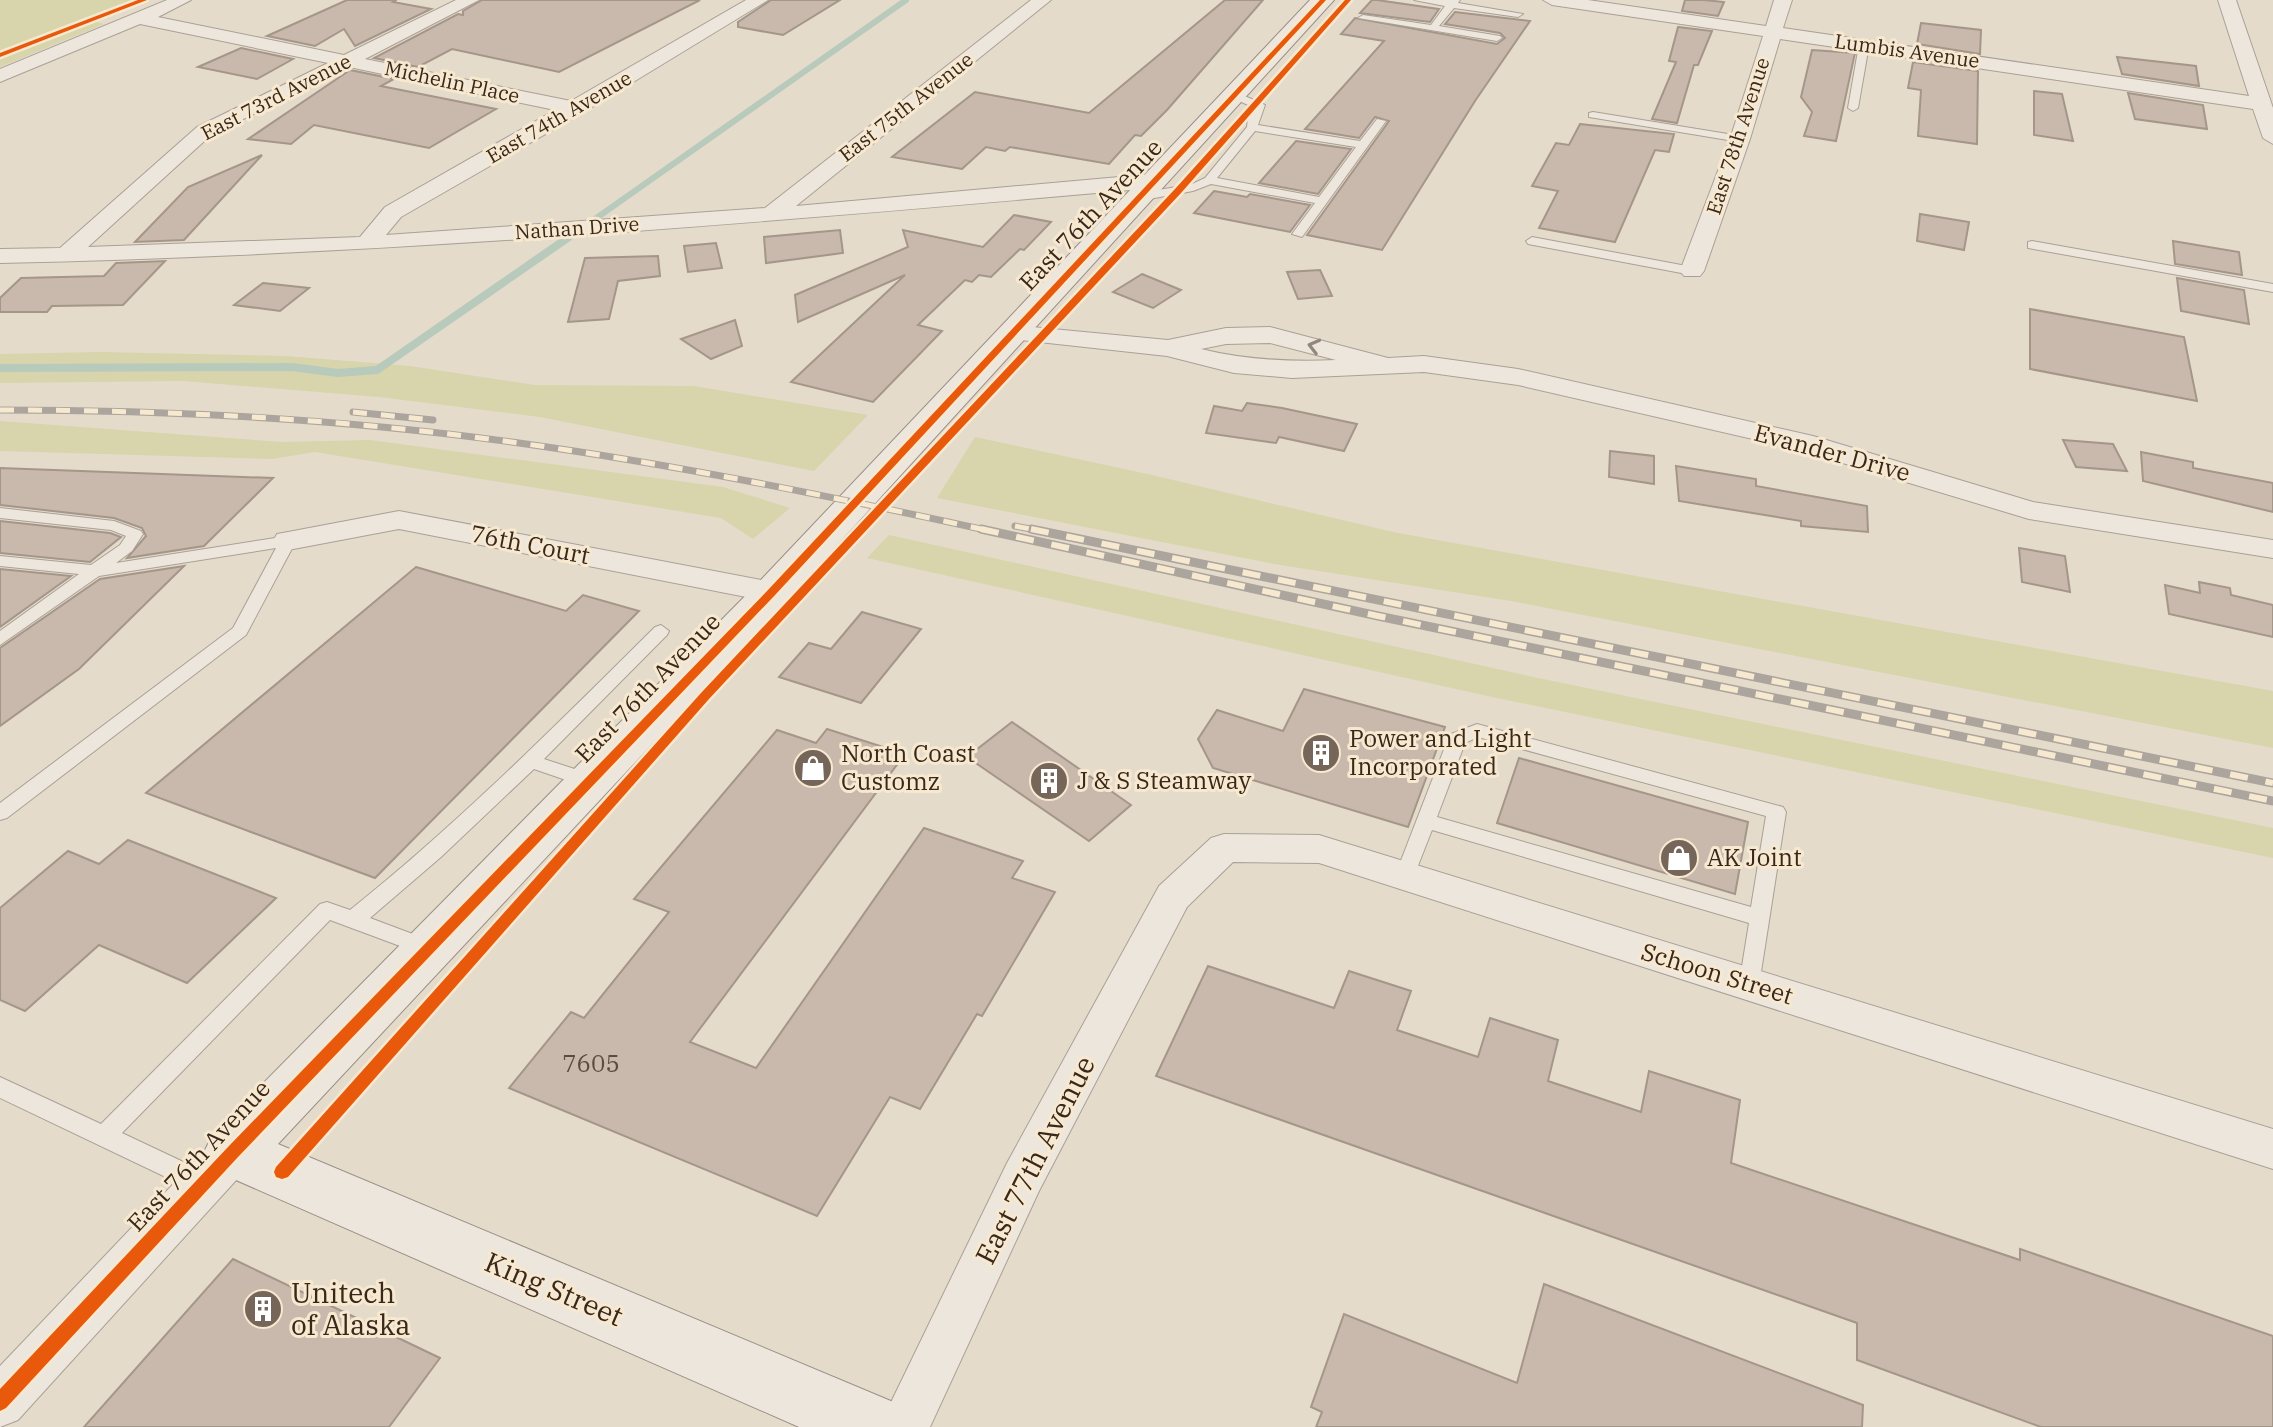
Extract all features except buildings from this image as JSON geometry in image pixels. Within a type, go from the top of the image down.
[{"type":"street","points":[[0,76],[182,0]]},
{"type":"street","name":"East 73rd Avenue","points":[[66,255],[204,131],[470,0]]},
{"type":"street","name":"East 74th Avenue","points":[[367,243],[393,212],[759,0]]},
{"type":"street","name":"East 75th Avenue","points":[[770,215],[1042,0]]},
{"type":"street","name":"East 76th Avenue","points":[[0,1402],[218,1168],[772,592],[1323,0]]},
{"type":"street","name":"Lumbis Avenue","points":[[1552,0],[2262,104]]},
{"type":"street","name":"East 78th Avenue","points":[[1692,271],[1740,139],[1783,0]]},
{"type":"street","points":[[2227,0],[2273,138]]},
{"type":"street","name":"Michelin Place","points":[[138,18],[577,108]]},
{"type":"street","name":"Nathan Drive","points":[[0,256],[367,243],[1146,189]]},
{"type":"street","name":"Evander Drive","points":[[1011,333],[1168,348],[1226,336],[1270,335],[1389,366],[1424,364],[1518,377],[1803,442],[2029,510],[2273,549]]},
{"type":"street","name":"76th Court","points":[[288,541],[399,520],[772,592]]},
{"type":"street","name":"Schoon Street","points":[[1173,897],[1224,848],[1319,849],[2273,1149]]},
{"type":"street","name":"East 77th Avenue","points":[[904,1427],[1023,1177],[1173,897]]},
{"type":"street","name":"King Street","points":[[218,1168],[875,1427]]},
{"type":"lane","points":[[1419,0],[1454,2],[1518,14]]},
{"type":"lane","points":[[1433,28],[1454,2]]},
{"type":"lane","points":[[1363,18],[1497,38]]},
{"type":"lane","points":[[1853,108],[1864,45]]},
{"type":"lane","points":[[1146,189],[1193,188],[1209,180],[1252,127],[1253,118],[1261,105],[1234,95]]},
{"type":"lane","points":[[1593,115],[1740,139]]},
{"type":"lane","points":[[1298,234],[1381,121]]},
{"type":"lane","points":[[1252,127],[1363,145]]},
{"type":"lane","points":[[1209,180],[1322,201]]},
{"type":"lane","points":[[1532,241],[1692,271]]},
{"type":"lane","points":[[2032,245],[2273,288]]},
{"type":"lane","points":[[0,513],[114,526],[135,534],[126,548],[3,634]]},
{"type":"lane","points":[[0,561],[95,571],[288,541]]},
{"type":"lane","points":[[0,813],[240,631],[288,541]]},
{"type":"lane","points":[[354,919],[530,761],[661,631]]},
{"type":"lane","points":[[1405,876],[1457,739],[1477,730],[1776,812],[1750,985]]},
{"type":"lane","points":[[530,761],[589,781]]},
{"type":"lane","points":[[1426,821],[1760,918]]},
{"type":"lane","points":[[104,1136],[327,910],[428,949]]},
{"type":"lane","points":[[0,1087],[104,1136],[218,1168]]},
{"type":"shaded area","points":[[0,0],[134,0],[88,20],[104,24],[0,67]]},
{"type":"shaded area","points":[[100,352],[286,356],[410,366],[535,385],[694,386],[868,415],[814,471],[540,417],[379,397],[183,381],[0,383],[0,354]]},
{"type":"shaded area","points":[[0,421],[282,442],[370,440],[723,487],[790,508],[753,539],[721,518],[315,452],[272,459],[0,451]]},
{"type":"shaded area","points":[[975,437],[1393,532],[2273,691],[2273,748],[1511,601],[1274,564],[937,498]]},
{"type":"shaded area","points":[[889,535],[1538,678],[2273,828],[2273,858],[1492,697],[867,558]]},
{"type":"waterway","points":[[595,219],[906,0]]},
{"type":"waterway","points":[[0,368],[292,367],[338,373],[377,370],[569,237]]},
{"type":"railway","points":[[0,410],[260,418],[454,435],[697,472],[990,531]]},
{"type":"railway","points":[[353,412],[433,420]]},
{"type":"railway","points":[[1015,526],[1037,530]]},
{"type":"railway","points":[[981,529],[1378,616],[2273,801]]},
{"type":"railway","points":[[1031,529],[1037,530]]},
{"type":"railway","points":[[1037,530],[2273,783]]},
{"type":"cycle path","points":[[0,55],[144,0]]},
{"type":"cycle path","points":[[0,1402],[233,1152],[772,592],[1323,0]]},
{"type":"cycle path","points":[[282,1172],[705,696],[1178,191],[1348,0]]},
{"type":"place","name":"Power and Light Incorporated","points":[[1321,753]]},
{"type":"place","name":"North Coast Customz","points":[[813,768]]},
{"type":"place","name":"J & S Steamway","points":[[1049,781]]},
{"type":"place","name":"AK Joint","points":[[1679,858]]},
{"type":"place","name":"Unitech of Alaska","points":[[263,1309]]}]
